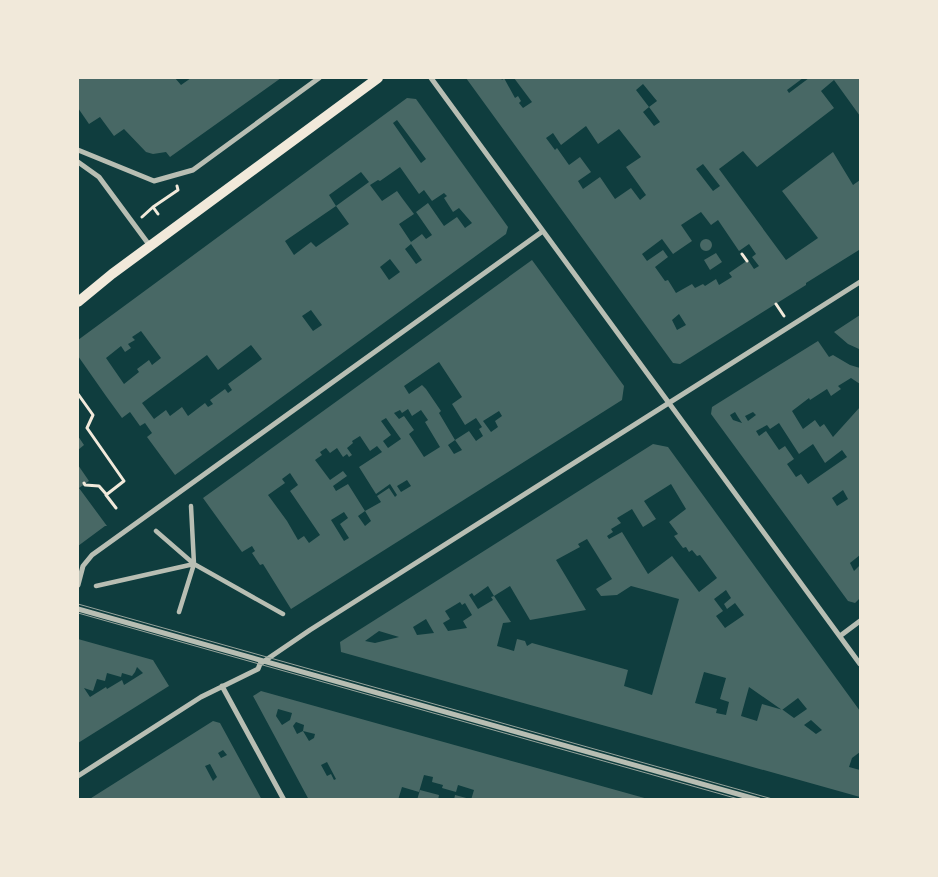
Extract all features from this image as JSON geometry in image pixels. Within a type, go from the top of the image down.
[{"type":"main road","points":[[78,302],[112,274],[378,78]]},
{"type":"street","points":[[78,150],[154,181],[174,177],[193,170],[319,78]]},
{"type":"street","points":[[431,78],[860,664]]},
{"type":"street","points":[[78,162],[99,177],[150,246]]},
{"type":"street","points":[[78,585],[83,566],[92,555],[543,231]]},
{"type":"street","points":[[78,776],[200,697],[258,669],[264,661],[310,630],[860,282]]},
{"type":"street","points":[[180,612],[194,564],[191,506]]},
{"type":"street","points":[[156,531],[194,564],[283,614]]},
{"type":"street","points":[[96,586],[194,564]]},
{"type":"street","points":[[78,609],[759,800]]},
{"type":"street","points":[[840,636],[860,621]]},
{"type":"street","points":[[222,686],[284,800]]},
{"type":"path","points":[[142,218],[153,207],[178,190],[177,186]]},
{"type":"path","points":[[153,207],[158,214]]},
{"type":"path","points":[[742,254],[747,261]]},
{"type":"path","points":[[78,394],[93,415],[86,428],[124,481],[106,494]]},
{"type":"path","points":[[84,483],[85,485],[99,486],[116,508]]},
{"type":"building","points":[[78,78],[175,78],[181,85],[191,78],[281,78],[170,157],[166,152],[153,154],[146,152],[124,129],[114,136],[100,117],[89,124],[78,108]]},
{"type":"building","points":[[466,78],[501,78],[502,80],[504,78],[515,98],[518,96],[521,101],[519,103],[523,108],[532,102],[514,78],[803,78],[787,90],[789,93],[809,78],[860,78],[860,116],[834,80],[821,91],[834,108],[757,167],[743,151],[719,169],[786,260],[818,238],[782,191],[833,152],[853,185],[860,180],[860,252],[859,250],[680,364],[673,363]],"holes":[[[643,84],[657,101],[649,107],[636,90]],[[649,107],[660,122],[654,126],[643,112]],[[586,126],[598,144],[619,129],[641,157],[626,167],[646,195],[640,200],[631,188],[615,199],[600,177],[583,189],[578,181],[591,172],[580,157],[569,165],[557,148],[555,150],[546,138],[553,133],[561,145]],[[703,164],[720,186],[713,191],[696,169]],[[701,212],[711,225],[718,220],[739,251],[749,244],[756,254],[752,257],[759,266],[754,269],[748,260],[729,273],[732,277],[719,285],[716,279],[705,286],[703,284],[695,288],[692,284],[676,293],[668,280],[665,281],[655,267],[668,257],[663,250],[647,261],[642,254],[662,239],[673,254],[692,241],[681,225]],[[679,314],[686,325],[677,330],[672,320]]]},
{"type":"building","points":[[407,98],[416,99],[508,227],[506,234],[175,475],[147,437],[152,433],[145,423],[140,426],[130,412],[122,418],[106,396],[78,356],[78,340]],"holes":[[[397,120],[426,159],[421,163],[393,123]],[[400,167],[419,194],[424,190],[432,201],[444,193],[447,196],[444,198],[453,212],[459,208],[472,223],[465,228],[457,217],[444,226],[428,203],[416,212],[432,235],[426,239],[422,234],[411,242],[399,224],[414,214],[397,191],[382,201],[370,185],[378,180],[380,181]],[[361,172],[369,182],[336,206],[329,195]],[[336,206],[349,224],[316,247],[311,242],[294,255],[285,241]],[[411,244],[422,260],[416,264],[405,249]],[[390,259],[400,272],[389,280],[380,267]],[[311,310],[322,325],[313,331],[302,316]],[[141,331],[161,358],[152,365],[149,360],[137,369],[139,372],[124,384],[106,358],[121,346],[125,352],[131,348],[128,344],[135,340],[132,337]],[[251,345],[262,359],[228,384],[232,390],[228,393],[225,389],[210,400],[213,404],[208,407],[205,403],[188,416],[182,407],[170,416],[166,410],[154,419],[142,403],[207,355],[218,370]]]},
{"type":"building","points":[[704,239],[708,239],[712,245],[708,251],[704,251],[700,247],[700,243]]},
{"type":"building","points":[[716,253],[722,262],[710,270],[704,260]]},
{"type":"building","points":[[532,260],[624,386],[622,400],[291,609],[263,564],[260,565],[252,553],[255,551],[252,546],[242,552],[203,498]],"holes":[[[439,362],[462,397],[452,404],[465,425],[476,418],[482,427],[479,429],[483,436],[476,441],[469,431],[455,440],[439,413],[441,411],[422,385],[409,394],[404,386]],[[408,409],[412,416],[421,410],[428,420],[425,422],[440,447],[424,457],[409,434],[414,430],[404,416],[399,419],[394,413],[400,410],[402,413]],[[499,411],[502,416],[495,421],[498,427],[491,432],[483,421]],[[386,418],[401,439],[388,448],[383,441],[391,435],[381,421]],[[360,436],[370,451],[377,446],[382,452],[359,467],[376,494],[390,484],[397,495],[395,497],[389,488],[377,496],[381,502],[365,511],[348,484],[336,491],[333,486],[347,476],[343,471],[330,480],[315,460],[322,455],[320,452],[326,448],[330,453],[337,448],[343,457],[347,454],[349,457],[352,455],[347,448],[353,443],[352,441]],[[455,440],[462,450],[454,454],[448,445]],[[290,473],[298,485],[290,491],[320,535],[309,543],[304,536],[298,540],[268,495],[285,483],[282,479]],[[407,480],[411,486],[401,492],[397,486]],[[365,511],[371,521],[365,526],[358,516]],[[344,512],[348,518],[340,524],[349,538],[344,541],[331,520]]]},
{"type":"building","points":[[860,315],[859,349],[848,344],[834,332]]},
{"type":"building","points":[[818,341],[829,357],[833,355],[850,365],[860,368],[860,384],[851,378],[838,386],[841,389],[831,396],[827,389],[810,400],[809,398],[792,411],[803,429],[815,420],[820,427],[824,424],[833,437],[860,407],[860,555],[850,563],[854,571],[860,565],[860,598],[855,603],[848,601],[711,414],[712,407]],"holes":[[[735,412],[742,423],[733,420],[730,415]],[[753,412],[756,415],[748,421],[745,416]],[[779,423],[799,454],[813,444],[825,463],[842,450],[847,457],[808,484],[801,474],[796,477],[787,464],[794,459],[785,446],[779,450],[766,431],[759,436],[756,431],[767,425],[770,429]],[[843,490],[848,499],[837,506],[832,498]]]},
{"type":"building","points":[[78,436],[84,445],[78,450]]},
{"type":"building","points":[[653,444],[668,447],[860,711],[860,752],[852,758],[849,767],[860,770],[860,797],[341,652],[340,642]],"holes":[[[671,484],[686,509],[669,522],[678,534],[674,536],[683,548],[686,547],[689,552],[692,550],[697,556],[700,555],[717,578],[699,592],[672,556],[648,574],[622,532],[609,539],[607,536],[613,532],[611,529],[621,523],[617,518],[632,509],[643,527],[656,519],[644,501]],[[587,539],[612,579],[596,589],[601,596],[617,595],[631,586],[679,599],[652,695],[624,686],[628,670],[532,643],[527,646],[525,641],[517,639],[514,651],[497,646],[503,623],[511,622],[494,596],[510,586],[530,620],[586,610],[556,560],[580,547],[578,544]],[[488,586],[494,596],[491,597],[493,600],[478,609],[469,595],[472,593],[474,596]],[[726,590],[731,598],[724,604],[727,609],[735,603],[744,615],[725,628],[716,616],[723,611],[714,599]],[[460,602],[462,605],[465,603],[472,615],[463,621],[467,628],[448,631],[443,623],[450,619],[445,611]],[[426,619],[434,633],[417,635],[413,627]],[[379,631],[399,637],[375,643],[365,641]],[[704,672],[726,678],[720,699],[729,702],[726,715],[716,713],[717,709],[695,703]],[[749,687],[781,710],[762,704],[757,721],[741,716]],[[798,698],[807,709],[794,718],[782,710]],[[811,720],[822,730],[816,734],[804,725]]]},
{"type":"building","points":[[78,465],[89,481],[79,488],[107,526],[78,546]]},
{"type":"building","points":[[78,639],[153,660],[169,686],[78,743]],"holes":[[[137,667],[143,673],[124,685],[122,680],[90,697],[84,688],[93,691],[97,679],[105,681],[107,673],[121,677],[122,673],[132,676]]]},
{"type":"building","points":[[261,691],[648,800],[471,800],[474,790],[458,785],[456,792],[442,788],[443,785],[432,782],[433,777],[424,775],[419,792],[402,787],[398,800],[309,800],[253,696]],"holes":[[[278,709],[292,713],[290,720],[282,725],[276,716]],[[296,722],[304,725],[303,731],[297,734],[293,726]],[[303,731],[315,734],[314,738],[309,741]],[[327,762],[336,779],[334,780],[331,774],[327,776],[321,765]]]},
{"type":"building","points":[[213,721],[220,723],[262,800],[88,800]],"holes":[[[223,750],[227,755],[221,758],[218,753]],[[210,764],[217,777],[213,781],[205,766]]]},
{"type":"building","points":[[420,790],[439,795],[438,800],[417,800]]},
{"type":"building","points":[[455,795],[470,799],[470,800],[454,800]]},
{"type":"tram line","points":[[78,604],[776,800]]},
{"type":"tram line","points":[[78,613],[742,800]]}]
